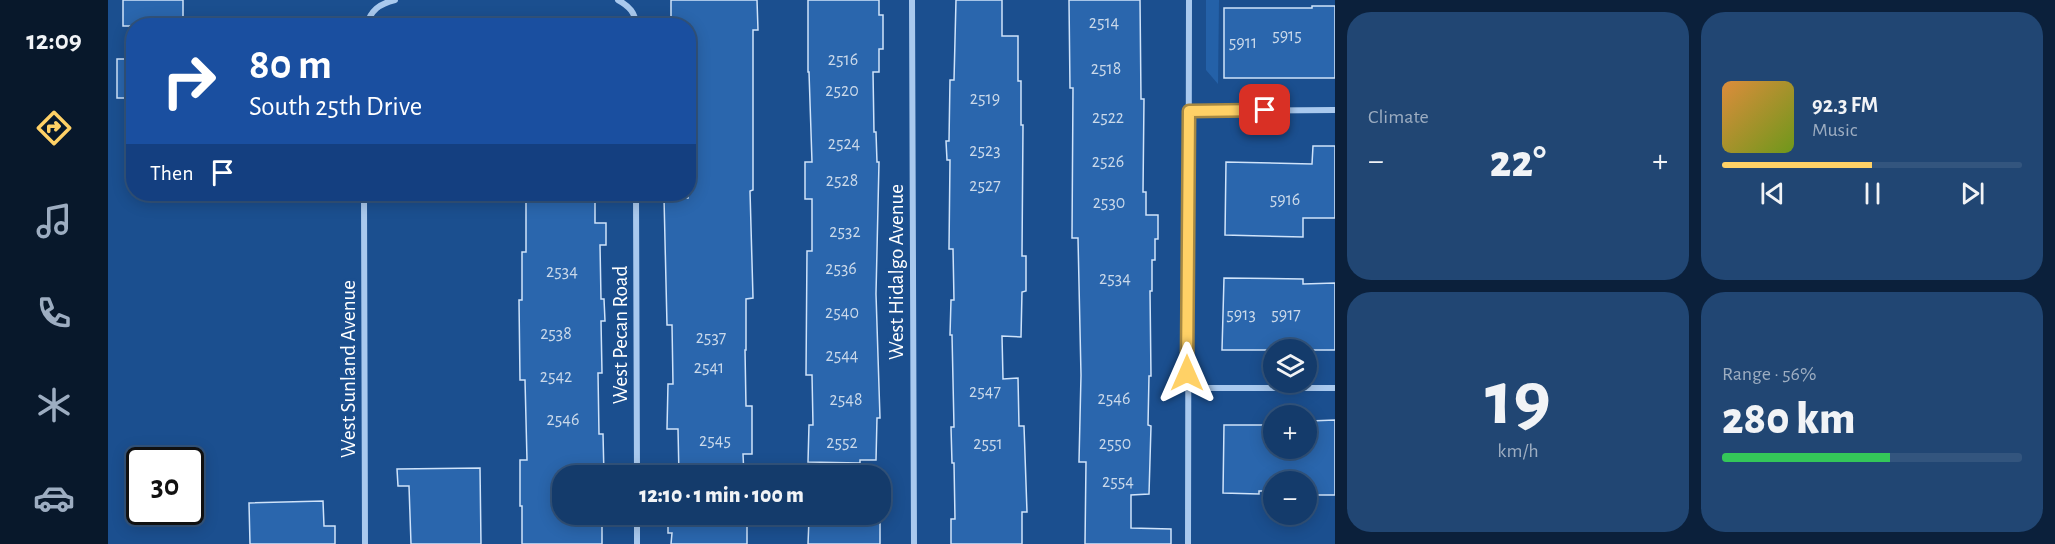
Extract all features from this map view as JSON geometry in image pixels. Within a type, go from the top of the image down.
[{"type":"street","points":[[369,18],[372,11],[384,3],[395,0]]},
{"type":"street","points":[[618,0],[625,4],[635,18]]},
{"type":"street","name":"West Hidalgo Avenue","points":[[912,0],[914,544]]},
{"type":"street","points":[[1188,544],[1189,0]]},
{"type":"street","points":[[1189,111],[1335,110]]},
{"type":"street","name":"West Sunland Avenue","points":[[364,201],[365,544]]},
{"type":"street","name":"West Pecan Road","points":[[636,201],[637,465]]},
{"type":"street","points":[[1187,388],[1335,388]]},
{"type":"street","points":[[637,525],[637,544]]},
{"type":"shaded area","points":[[1206,0],[1219,0],[1218,84],[1206,70]]},
{"type":"building","points":[[123,0],[183,0],[183,18],[126,18],[126,26],[123,26]]},
{"type":"building","points":[[671,0],[757,0],[758,30],[753,30],[753,190],[750,191],[753,298],[746,299],[745,350],[746,406],[752,406],[752,454],[743,454],[744,465],[679,465],[678,429],[667,429],[668,384],[673,384],[672,325],[667,325],[664,201],[696,201],[696,18],[671,18]]},
{"type":"building","points":[[808,0],[879,0],[879,15],[883,15],[883,49],[879,49],[879,72],[873,72],[874,132],[876,132],[877,162],[879,162],[876,294],[880,418],[877,418],[876,460],[860,460],[860,463],[808,462],[809,425],[813,425],[812,375],[806,375],[807,251],[812,251],[812,199],[805,199],[805,162],[812,162]]},
{"type":"building","points":[[956,0],[1002,0],[1002,36],[1018,36],[1018,81],[1021,81],[1021,125],[1023,125],[1022,256],[1026,256],[1026,291],[1022,292],[1021,337],[1002,336],[1003,379],[1018,378],[1019,426],[1024,426],[1027,512],[1022,512],[1022,544],[951,544],[951,519],[955,519],[951,427],[954,427],[952,335],[950,335],[951,300],[954,300],[953,249],[949,249],[950,160],[947,160],[946,141],[949,141],[950,80],[954,80]]},
{"type":"building","points":[[1069,0],[1140,0],[1141,99],[1144,99],[1143,192],[1146,192],[1146,215],[1158,215],[1158,239],[1155,239],[1155,260],[1152,260],[1152,291],[1150,291],[1149,494],[1131,495],[1131,528],[1171,529],[1171,544],[1085,544],[1086,462],[1079,462],[1081,375],[1078,238],[1072,238],[1073,88],[1070,88]]},
{"type":"building","points":[[1312,6],[1335,6],[1335,78],[1224,78],[1224,8],[1312,8]]},
{"type":"building","points":[[117,59],[126,59],[126,98],[117,98]]},
{"type":"building","points":[[1313,146],[1335,146],[1335,218],[1303,218],[1303,237],[1225,235],[1226,162],[1312,164]]},
{"type":"building","points":[[526,201],[595,201],[595,223],[606,223],[606,245],[600,245],[601,299],[604,299],[605,321],[601,321],[602,373],[598,373],[599,434],[603,434],[604,465],[552,465],[552,525],[602,525],[602,544],[522,544],[520,460],[527,460],[525,380],[520,380],[519,300],[522,300],[522,252],[526,252]]},
{"type":"building","points":[[1224,278],[1303,279],[1303,284],[1335,283],[1335,350],[1317,350],[1317,339],[1263,339],[1263,350],[1222,350]]},
{"type":"building","points":[[1335,420],[1335,495],[1317,495],[1317,471],[1263,471],[1263,491],[1259,491],[1259,494],[1223,493],[1224,425],[1263,425],[1263,459],[1317,459],[1317,421]]},
{"type":"building","points":[[480,468],[481,544],[411,544],[409,486],[398,486],[397,469]]},
{"type":"building","points":[[323,501],[324,526],[335,526],[335,544],[250,544],[249,503]]},
{"type":"building","points":[[668,525],[747,525],[747,544],[671,544],[672,533],[668,533]]},
{"type":"building","points":[[809,525],[880,525],[880,544],[808,544]]},
{"type":"route","points":[[1187,373],[1189,111],[1265,110]]}]
